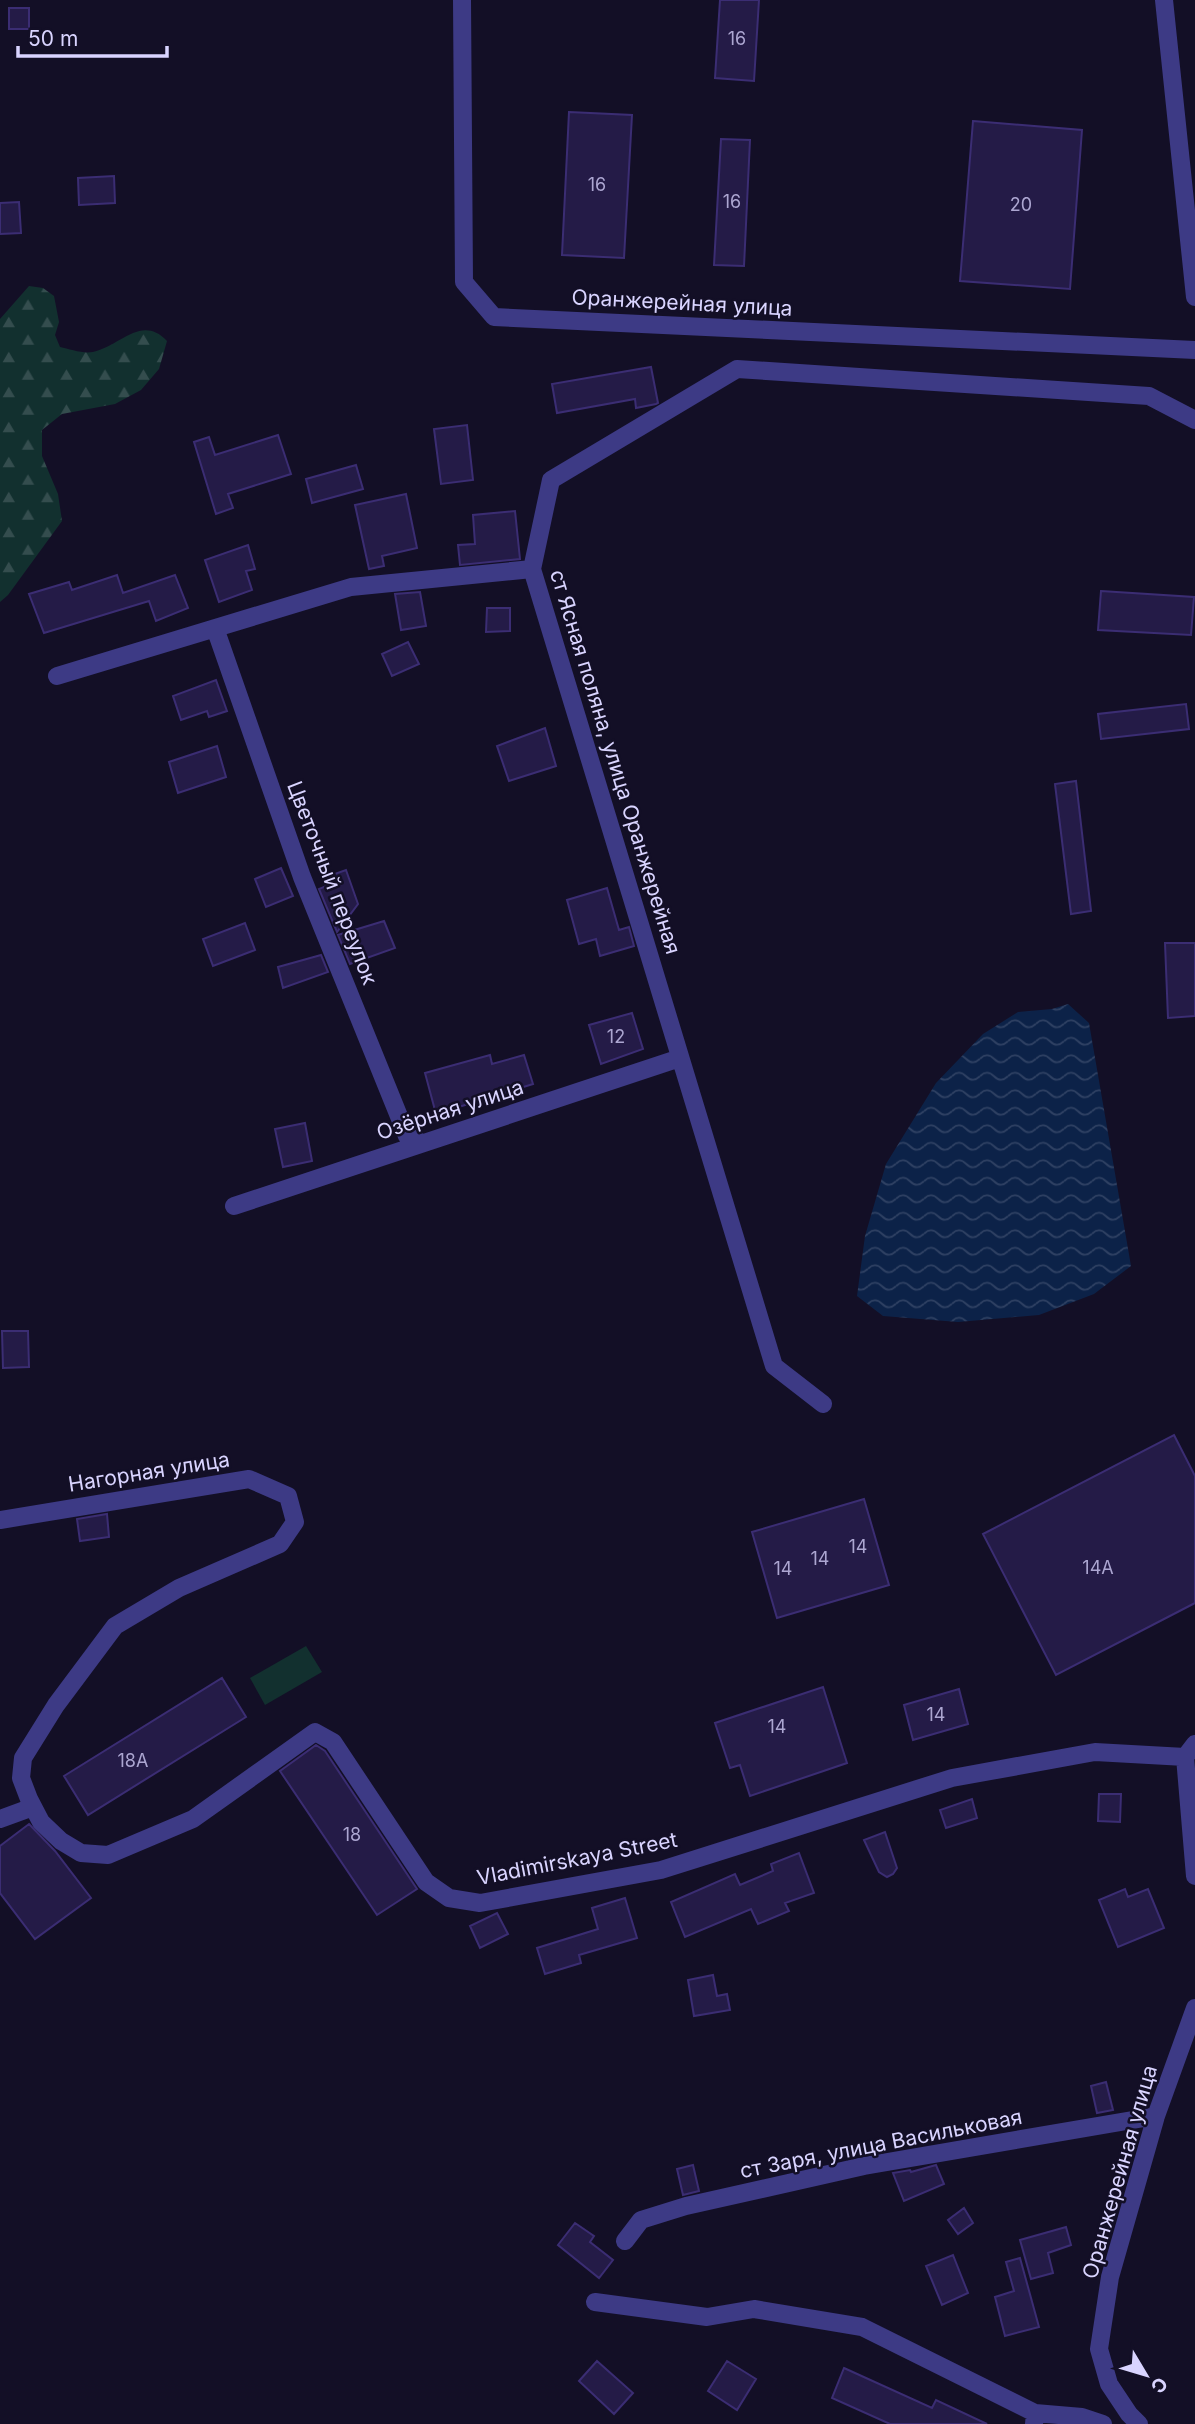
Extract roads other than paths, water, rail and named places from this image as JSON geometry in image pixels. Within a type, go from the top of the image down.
[{"type":"street","name":"Оранжерейная улица","points":[[461,0],[464,282],[494,317],[1195,350]]},
{"type":"street","points":[[1164,0],[1195,297]]},
{"type":"street","name":"ст Ясная поляна, улица Оранжерейная","points":[[823,1404],[774,1366],[532,569],[551,480],[737,369],[1149,396],[1195,420]]},
{"type":"street","points":[[57,676],[351,587],[532,569]]},
{"type":"street","name":"Цветочный переулок","points":[[215,628],[302,877],[407,1136],[422,1143]]},
{"type":"street","name":"Озёрная улица","points":[[234,1206],[680,1058]]},
{"type":"street","name":"Нагорная улица","points":[[0,1520],[249,1479],[288,1496],[295,1522],[280,1544],[179,1588],[115,1626],[56,1705],[23,1758],[21,1778],[41,1822],[61,1841],[81,1853]]},
{"type":"street","name":"Vladimirskaya Street","points":[[81,1853],[108,1855],[193,1819],[315,1731],[333,1742],[426,1882],[449,1899],[480,1903],[661,1870],[952,1778],[1095,1752],[1190,1751]]},
{"type":"street","points":[[1190,1751],[1195,1876]]},
{"type":"street","points":[[0,1819],[33,1807]]},
{"type":"street","name":"Оранжерейная улица","points":[[1139,2424],[1109,2384],[1099,2349],[1110,2277],[1156,2116],[1195,2008]]},
{"type":"street","name":"ст Заря, улица Васильковая","points":[[625,2241],[641,2221],[686,2206],[864,2166],[1156,2116]]},
{"type":"street","points":[[595,2302],[707,2317],[754,2309],[862,2327],[1034,2418],[1082,2417],[1103,2424]]},
{"type":"water","points":[[1068,1004],[1089,1023],[1131,1266],[1094,1294],[1039,1315],[958,1322],[883,1316],[857,1296],[865,1236],[886,1164],[936,1083],[983,1034],[1018,1012],[1052,1009]]}]
